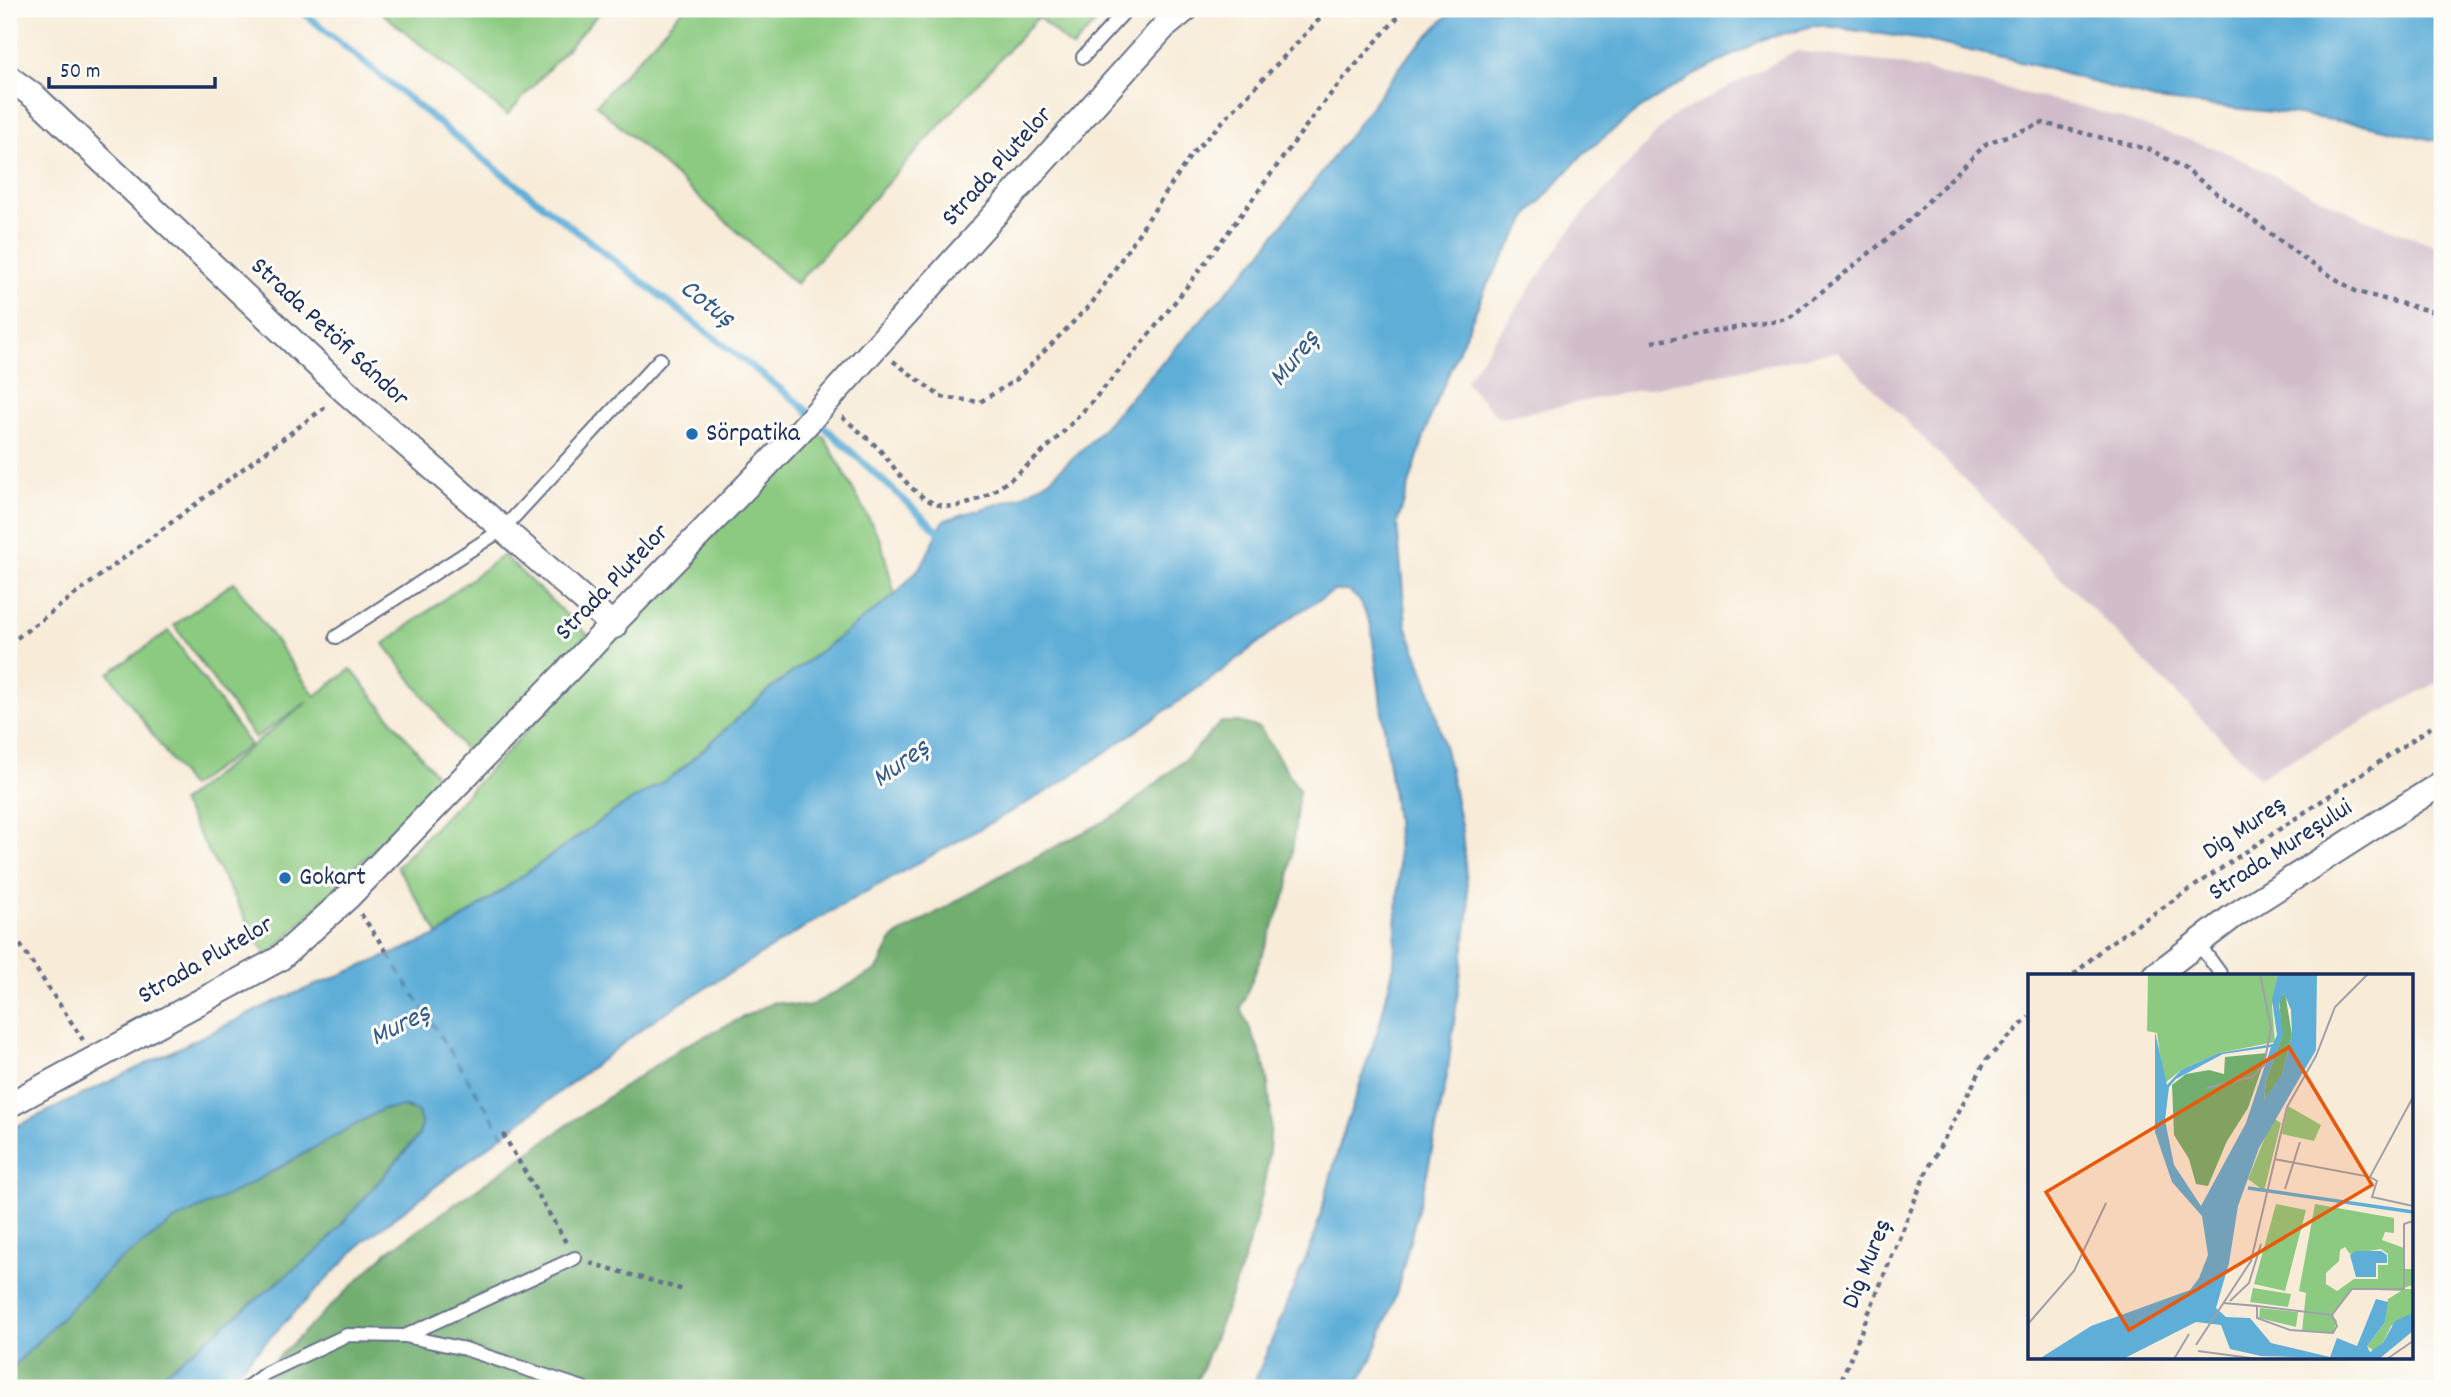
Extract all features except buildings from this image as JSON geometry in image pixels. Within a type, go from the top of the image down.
[{"type":"street","name":"Strada Plutelor","points":[[9,1105],[279,959],[349,896],[614,626],[801,430],[1163,28],[1186,9]]},
{"type":"street","name":"Strada Petöfi Sándor","points":[[9,78],[35,97],[346,392],[614,626]]},
{"type":"street","name":"Strada Mureșului","points":[[2157,974],[2232,917],[2442,783]]},
{"type":"lane","points":[[1083,57],[1127,9]]},
{"type":"lane","points":[[336,637],[503,529],[660,359]]},
{"type":"lane","points":[[2199,943],[2220,973]]},
{"type":"lane","points":[[405,1336],[575,1258]]},
{"type":"lane","points":[[246,1388],[266,1373],[347,1335],[405,1336],[464,1349],[583,1388]]},
{"type":"path","points":[[876,348],[941,397],[980,402],[1017,379],[1092,303],[1191,155],[1329,9]]},
{"type":"path","points":[[826,403],[876,447],[916,492],[945,506],[971,502],[1006,483],[1062,436],[1121,368],[1325,101],[1405,9]]},
{"type":"path","points":[[1652,341],[1788,318],[1904,225],[1987,143],[2043,123],[2151,150],[2185,169],[2307,261],[2357,292],[2442,314]]},
{"type":"path","points":[[9,644],[346,392]]},
{"type":"path","name":"Dig Mureș","points":[[2075,974],[2104,947],[2442,720]]},
{"type":"path","points":[[349,896],[388,954]]},
{"type":"path","points":[[9,929],[95,1058]]},
{"type":"path","name":"Dig Mureș","points":[[1838,1388],[1925,1175],[1986,1060],[2028,1018]]},
{"type":"path","points":[[503,1134],[575,1258],[684,1290]]},
{"type":"shaded area","points":[[1797,51],[1897,64],[2088,108],[2221,150],[2362,218],[2442,248],[2442,680],[2259,777],[1837,351],[1499,418],[1465,382],[1576,222],[1670,118]]},
{"type":"green space","points":[[377,9],[603,9],[507,115]]},
{"type":"green space","points":[[683,9],[1108,9],[1072,48],[1038,17],[796,284],[596,105]]},
{"type":"green space","points":[[814,429],[825,438],[881,541],[895,595],[769,690],[676,774],[614,811],[439,935],[397,867]]},
{"type":"green space","points":[[503,555],[588,635],[468,754],[384,644]]},
{"type":"green space","name":"Gokart","points":[[234,582],[315,696],[351,669],[441,781],[267,957],[181,802],[309,701],[255,738],[174,625]]},
{"type":"green space","points":[[169,631],[250,745],[190,787],[109,673]]},
{"type":"green space","points":[[1221,722],[1239,722],[1260,728],[1299,790],[1288,889],[1241,1008],[1266,1073],[1270,1112],[1269,1152],[1262,1193],[1239,1275],[1194,1388],[246,1388],[387,1252],[576,1119],[682,1047],[774,1002],[808,1007],[877,970],[893,938],[1003,874],[1119,814],[1188,757]]},
{"type":"green space","points":[[398,1106],[418,1112],[422,1126],[418,1136],[322,1247],[146,1388],[9,1388],[9,1371],[18,1360],[112,1266],[174,1220],[248,1185],[383,1109]]},
{"type":"water","name":"Mureș","points":[[1454,9],[2442,9],[2442,142],[2367,125],[2155,100],[2037,66],[1923,40],[1817,25],[1764,39],[1696,74],[1638,110],[1582,155],[1530,213],[1487,285],[1431,414],[1397,524],[1406,625],[1428,683],[1448,761],[1462,831],[1469,908],[1447,1076],[1427,1174],[1397,1291],[1372,1359],[1355,1388],[1252,1388],[1313,1241],[1341,1140],[1379,1027],[1394,965],[1399,876],[1396,820],[1371,625],[1360,601],[1349,591],[1334,591],[1296,614],[1211,679],[1055,787],[828,913],[655,1019],[364,1241],[221,1388],[146,1388],[322,1247],[418,1137],[422,1126],[418,1112],[406,1107],[383,1109],[248,1185],[174,1221],[112,1266],[9,1371],[9,1130],[274,1002],[439,935],[614,811],[676,774],[769,690],[895,595],[922,565],[944,520],[1021,497],[1050,479],[1090,442],[1259,256],[1410,54]]},
{"type":"waterway","name":"Cotuș","points":[[299,9],[477,154],[796,401],[938,531],[940,538]]},
{"type":"ferry route","points":[[388,954],[503,1134]]},
{"type":"place","name":"Sörpatika","points":[[692,434]]},
{"type":"place","name":"Gokart","points":[[285,878]]}]
